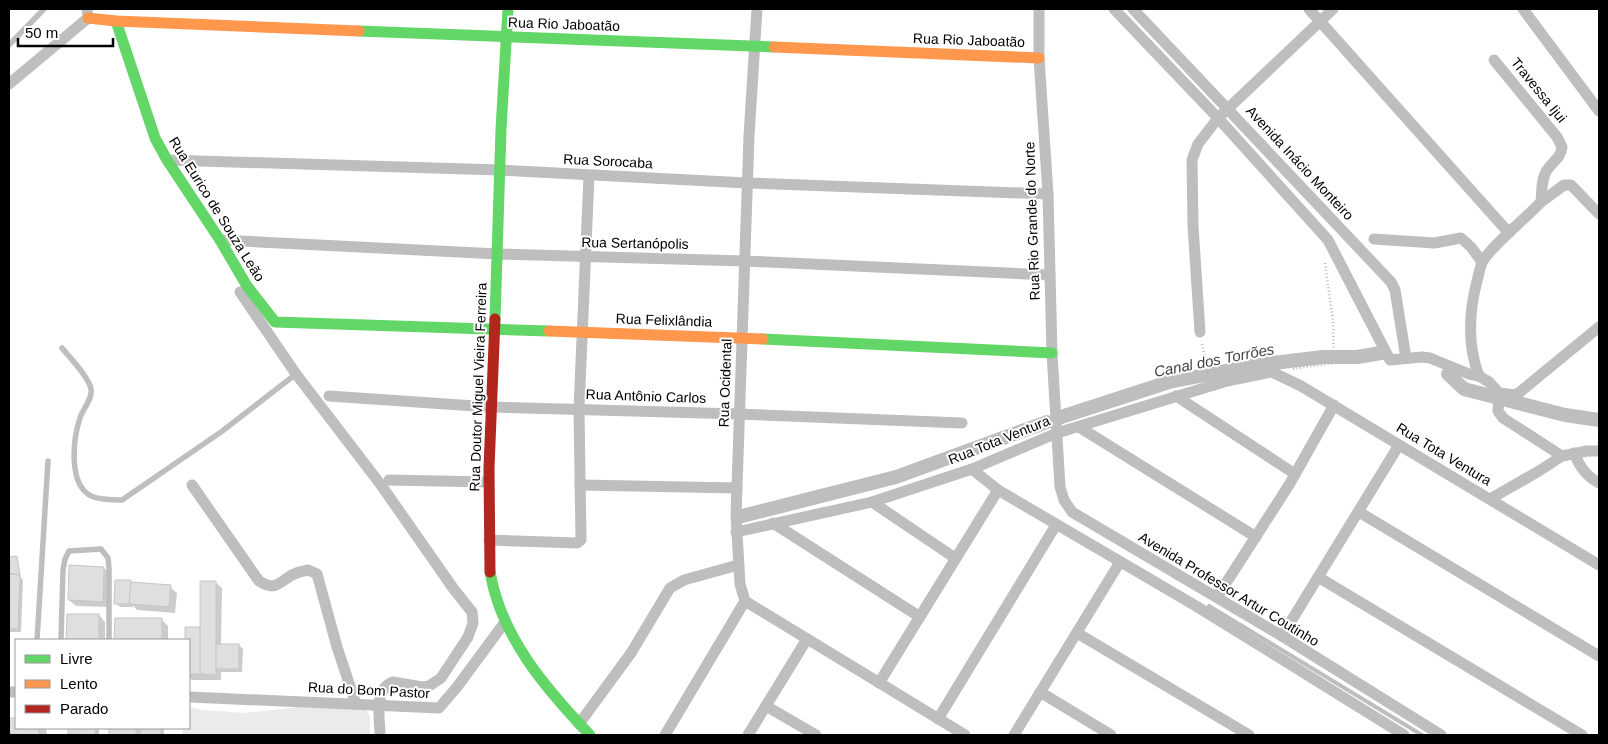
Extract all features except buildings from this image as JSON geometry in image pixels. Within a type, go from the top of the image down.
[{"type":"street","name":"Rua Doutor Miguel Vieira Ferreira","points":[[508,9],[499,170],[498,254],[490,407],[488,482],[489,566],[494,589],[505,622],[530,665],[590,735]]},
{"type":"street","name":"Rua Ocidental","points":[[745,601],[740,584],[736,532],[747,183],[758,9]]},
{"type":"street","name":"Rua Rio Grande do Norte","points":[[1038,9],[1039,58],[1048,194],[1052,354],[1057,433]]},
{"type":"street","points":[[1114,9],[1218,118],[1328,240],[1390,360],[1430,358],[1462,372],[1479,376],[1489,382],[1499,395],[1498,411],[1503,418],[1562,456]]},
{"type":"street","name":"Avenida Inácio Monteiro","points":[[1133,9],[1391,282],[1395,290],[1406,358]]},
{"type":"street","points":[[1309,9],[1509,233]]},
{"type":"street","points":[[1200,332],[1193,226],[1192,160],[1202,137],[1218,118],[1333,9]]},
{"type":"street","points":[[1523,9],[1599,111]]},
{"type":"street","name":"Rua Rio Jaboatão","points":[[88,14],[116,21],[1039,58]]},
{"type":"street","points":[[9,84],[88,14]]},
{"type":"street","name":"Rua Eurico de Souza Leão","points":[[116,21],[155,138],[167,160],[220,240],[246,286],[275,322]]},
{"type":"street","name":"Travessa Ijui","points":[[1494,60],[1557,137],[1562,146],[1560,157],[1547,169],[1544,177],[1542,202]]},
{"type":"street","name":"Rua Sorocaba","points":[[167,160],[499,170],[747,183],[1048,194]]},
{"type":"street","points":[[489,540],[577,543],[580,540],[579,409],[589,176]]},
{"type":"street","points":[[1479,376],[1474,358],[1470,315],[1482,262],[1490,250],[1542,202],[1564,185],[1571,185],[1599,214]]},
{"type":"street","points":[[1374,239],[1434,243],[1460,238],[1464,240],[1482,262]]},
{"type":"street","name":"Rua Sertanópolis","points":[[220,240],[498,254],[745,261],[1050,275]]},
{"type":"street","points":[[240,292],[296,374],[381,485],[474,617],[468,637],[441,678],[422,688],[393,682],[384,687],[378,705],[380,735]]},
{"type":"street","name":"Rua Felixlândia","points":[[275,322],[742,338],[1052,354]]},
{"type":"street","points":[[1499,395],[1515,396],[1599,326]]},
{"type":"street","name":"Rua Tota Ventura","points":[[736,532],[872,502],[972,469],[1057,433],[1227,381],[1272,372],[1334,405],[1599,565]]},
{"type":"street","name":"Rua Antônio Carlos","points":[[329,396],[490,407],[962,423]]},
{"type":"street","points":[[1176,396],[1295,474]]},
{"type":"street","points":[[1218,597],[1295,474],[1334,405]]},
{"type":"street","points":[[1079,427],[1256,537]]},
{"type":"street","name":"Avenida Professor Artur Coutinho","points":[[1057,433],[1060,488],[1064,500],[1072,512],[1218,597],[1440,735]]},
{"type":"street","points":[[1282,636],[1399,445]]},
{"type":"street","points":[[1490,499],[1562,456],[1599,451]]},
{"type":"street","points":[[1574,453],[1579,466],[1599,483]]},
{"type":"street","points":[[972,469],[998,490],[1258,644],[1404,735]]},
{"type":"street","points":[[388,480],[488,482]]},
{"type":"street","points":[[192,485],[259,581],[268,586],[276,586],[294,574],[308,570],[317,574],[337,647],[356,704]]},
{"type":"street","points":[[580,485],[737,488]]},
{"type":"street","points":[[879,683],[998,490]]},
{"type":"street","points":[[872,502],[955,558]]},
{"type":"street","points":[[1359,512],[1599,656]]},
{"type":"street","points":[[773,523],[920,617]]},
{"type":"street","points":[[938,719],[1056,525]]},
{"type":"street","points":[[1014,735],[1120,562]]},
{"type":"street","points":[[579,724],[631,653],[670,588],[684,580],[738,566]]},
{"type":"street","points":[[1318,577],[1582,735]]},
{"type":"street","points":[[665,735],[745,601],[965,735]]},
{"type":"street","name":"Rua do Bom Pastor","points":[[190,697],[438,708],[457,687],[505,622]]},
{"type":"street","points":[[1077,633],[1249,735]]},
{"type":"street","points":[[748,735],[807,639]]},
{"type":"street","points":[[1040,692],[1111,735]]},
{"type":"street","points":[[766,706],[816,735]]},
{"type":"lane","points":[[9,45],[44,9]]},
{"type":"lane","points":[[62,348],[85,376],[91,389],[89,400],[82,412],[77,427],[74,467],[79,485],[92,496],[109,500],[122,500],[221,432],[296,374]]},
{"type":"lane","points":[[37,639],[48,461]]},
{"type":"lane","points":[[62,639],[63,570],[65,559],[69,552],[101,549],[108,558],[109,639]]},
{"type":"path","points":[[1325,259],[1333,321],[1334,361]]},
{"type":"path","points":[[1200,332],[1207,368]]},
{"type":"path","points":[[1272,372],[1334,361],[1390,360]]},
{"type":"shaded area","points":[[190,707],[244,713],[299,707],[366,710],[370,716],[370,735],[182,735],[182,729],[190,729]]},
{"type":"waterway","name":"Canal dos Torrões","points":[[1058,418],[1169,382],[1256,365],[1323,357],[1357,357],[1381,353]]},
{"type":"waterway","name":"Canal dos Torrões","points":[[1448,374],[1464,389],[1565,415],[1599,420]]},
{"type":"waterway","points":[[742,516],[896,477],[1047,422]]},
{"type":"waterway","points":[[1209,606],[1422,735]]},
{"type":"traffic: fast","points":[[495,319],[501,129],[508,9]]},
{"type":"traffic: fast","points":[[116,21],[155,138],[247,286],[275,322],[549,331]]},
{"type":"traffic: fast","points":[[359,31],[774,47]]},
{"type":"traffic: fast","points":[[763,339],[1052,353]]},
{"type":"traffic: fast","points":[[490,572],[504,618],[515,640],[542,680],[590,735]]},
{"type":"traffic: slow","points":[[88,18],[116,21],[359,31]]},
{"type":"traffic: slow","points":[[774,47],[1039,58]]},
{"type":"traffic: slow","points":[[549,331],[763,339]]},
{"type":"traffic: jam","points":[[490,572],[489,468],[495,319]]}]
